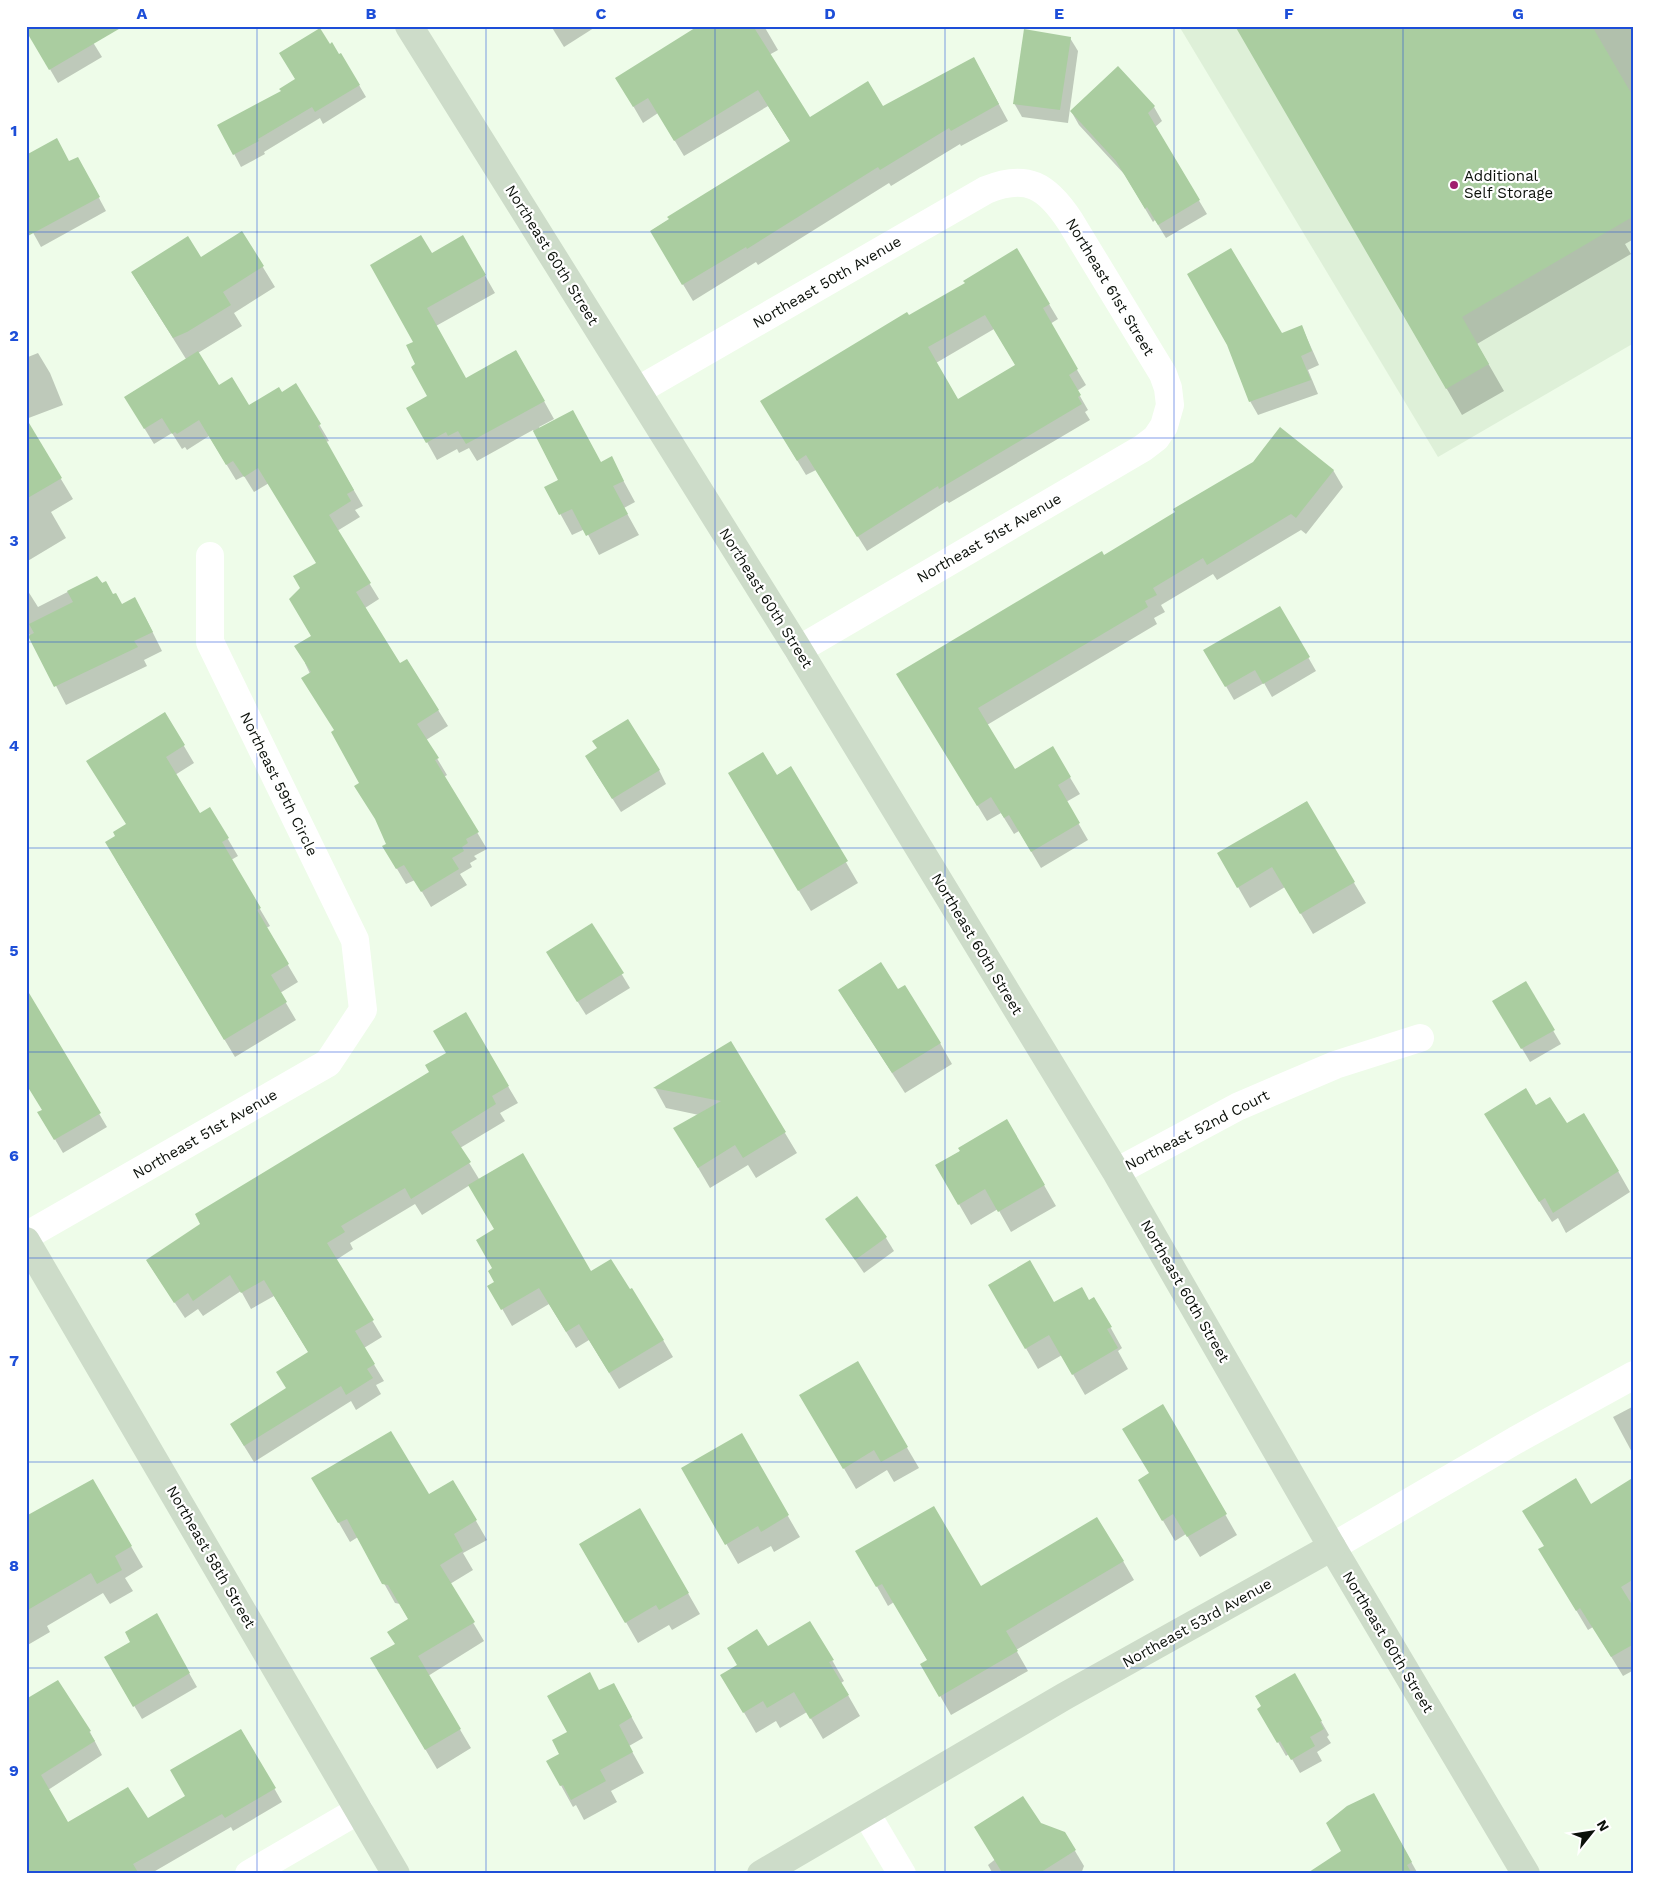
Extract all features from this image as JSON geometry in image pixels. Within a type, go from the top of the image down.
[{"type":"street","name":"Northeast 60th Street","points":[[409,26],[798,650],[1116,1172],[1332,1547],[1526,1874]]},
{"type":"street","name":"Northeast 50th Avenue","points":[[637,391],[986,190],[1002,184],[1019,182]]},
{"type":"street","name":"Northeast 61st Street","points":[[1019,182],[1033,184],[1045,191],[1066,215],[1163,374],[1168,388],[1169,415]]},
{"type":"street","name":"Northeast 51st Avenue","points":[[798,650],[1143,448],[1156,438],[1169,415]]},
{"type":"street","name":"Northeast 59th Circle","points":[[210,556],[210,642],[355,940],[363,1010]]},
{"type":"street","name":"Northeast 51st Avenue","points":[[26,1236],[328,1063],[363,1010]]},
{"type":"street","name":"Northeast 52nd Court","points":[[1116,1172],[1238,1106],[1335,1065],[1420,1038]]},
{"type":"street","name":"Northeast 58th Street","points":[[26,1241],[396,1874]]},
{"type":"street","name":"Northeast 53rd Avenue","points":[[761,1874],[1066,1696],[1634,1375]]},
{"type":"street","points":[[249,1874],[359,1810]]},
{"type":"street","points":[[866,1813],[902,1874]]},
{"type":"shaded area","name":"Additional Self Storage","points":[[1179,26],[1634,26],[1634,343],[1438,457]]},
{"type":"building","points":[[26,26],[124,26],[49,70],[26,31]]},
{"type":"building","points":[[698,26],[753,26],[810,117],[868,81],[883,106],[974,57],[999,104],[951,131],[949,128],[880,170],[878,167],[747,249],[746,247],[682,285],[650,231],[669,219],[667,217],[790,141],[758,90],[674,141],[648,98],[633,107],[615,78]]},
{"type":"building","name":"Additional Self Storage","points":[[1235,26],[1592,26],[1634,98],[1634,216],[1462,317],[1489,364],[1446,389]]},
{"type":"building","points":[[320,28],[330,44],[332,42],[339,54],[341,53],[360,85],[315,112],[312,107],[258,139],[259,141],[233,155],[217,125],[281,91],[279,89],[295,79],[279,53]]},
{"type":"building","points":[[1024,29],[1071,37],[1060,110],[1013,104]]},
{"type":"building","points":[[1118,66],[1155,106],[1148,113],[1200,200],[1158,225],[1147,207],[1145,209],[1116,161],[1070,111]]},
{"type":"building","points":[[57,138],[69,161],[78,157],[100,197],[26,237],[26,155]]},
{"type":"building","points":[[242,231],[264,266],[223,292],[231,305],[187,332],[173,338],[131,272],[188,236],[201,257]]},
{"type":"building","points":[[421,235],[432,253],[463,235],[486,275],[427,308],[466,378],[516,350],[545,401],[466,444],[458,431],[448,436],[446,432],[426,443],[406,408],[427,396],[411,367],[415,364],[406,345],[413,342],[370,265]]},
{"type":"building","points":[[1017,248],[1050,304],[1043,308],[1078,369],[1069,375],[1081,395],[1078,397],[1082,404],[939,489],[938,486],[857,537],[806,455],[797,461],[760,401],[907,312],[909,315],[965,283],[963,281]],"holes":[[[985,315],[1015,365],[958,399],[928,347]]]},
{"type":"building","points":[[1231,248],[1282,333],[1302,325],[1312,351],[1301,356],[1311,380],[1249,402],[1227,345],[1187,274]]},
{"type":"building","points":[[198,351],[219,385],[232,377],[249,405],[279,387],[282,392],[296,383],[321,424],[318,426],[354,490],[347,494],[351,501],[329,515],[371,583],[356,592],[400,663],[407,659],[439,710],[417,724],[439,758],[435,760],[479,832],[466,839],[468,843],[462,847],[464,851],[452,858],[459,869],[421,892],[404,865],[396,869],[382,846],[386,844],[375,819],[354,786],[359,783],[331,732],[334,730],[301,678],[311,672],[294,646],[311,636],[289,599],[300,588],[293,576],[316,563],[258,468],[244,477],[233,461],[226,465],[199,420],[177,434],[175,432],[172,434],[162,418],[144,429],[124,397]]},
{"type":"building","points":[[573,410],[601,462],[612,456],[624,481],[613,486],[628,514],[586,536],[572,509],[559,515],[544,487],[558,480],[533,431]]},
{"type":"building","points":[[26,418],[62,478],[26,499]]},
{"type":"building","points":[[1280,427],[1334,470],[1296,518],[1291,514],[1207,565],[1203,558],[1153,588],[1157,595],[1145,601],[1148,607],[978,708],[1015,769],[1053,746],[1071,777],[1058,785],[1080,823],[1031,852],[1009,815],[1004,818],[991,797],[977,806],[896,674],[1102,551],[1104,555],[1175,512],[1173,509],[1253,462]]},
{"type":"building","points":[[97,576],[102,583],[106,581],[113,594],[116,593],[122,604],[135,597],[153,632],[134,641],[138,647],[54,687],[28,636],[34,633],[29,624],[73,602],[67,591]]},
{"type":"building","points":[[1280,606],[1310,657],[1263,684],[1255,670],[1225,687],[1203,650]]},
{"type":"building","points":[[165,712],[185,745],[166,757],[200,813],[210,807],[229,838],[222,842],[261,908],[257,910],[289,964],[271,975],[287,1002],[224,1040],[105,842],[115,836],[113,832],[126,824],[86,761]]},
{"type":"building","points":[[628,719],[660,770],[612,799],[585,756],[597,748],[592,741]]},
{"type":"building","points":[[763,752],[777,775],[791,766],[848,861],[798,891],[728,773]]},
{"type":"building","points":[[1307,801],[1355,882],[1300,914],[1272,867],[1237,888],[1217,853]]},
{"type":"building","points":[[592,923],[624,973],[577,1002],[546,952]]},
{"type":"building","points":[[881,962],[898,989],[905,985],[941,1043],[892,1073],[838,990]]},
{"type":"building","points":[[1526,981],[1555,1030],[1521,1049],[1492,1001]]},
{"type":"building","points":[[26,988],[101,1113],[54,1140],[37,1112],[42,1110],[26,1084]]},
{"type":"building","points":[[466,1012],[509,1086],[492,1096],[496,1104],[451,1132],[471,1162],[411,1199],[405,1188],[341,1226],[345,1232],[327,1243],[374,1320],[355,1331],[375,1364],[367,1369],[373,1378],[346,1395],[341,1386],[244,1446],[230,1424],[286,1388],[276,1372],[308,1352],[264,1280],[241,1293],[230,1275],[193,1301],[188,1293],[174,1303],[146,1260],[200,1224],[195,1214],[429,1072],[425,1065],[446,1053],[433,1031]]},
{"type":"building","points":[[731,1041],[786,1132],[743,1158],[735,1145],[698,1168],[673,1128],[721,1101],[653,1088]]},
{"type":"building","points":[[1526,1088],[1536,1105],[1550,1097],[1567,1123],[1584,1113],[1619,1171],[1553,1213],[1545,1198],[1539,1202],[1484,1114]]},
{"type":"building","points":[[1007,1119],[1045,1185],[998,1212],[985,1189],[958,1205],[935,1165],[960,1151],[958,1148]]},
{"type":"building","points":[[523,1153],[591,1271],[611,1259],[630,1289],[632,1288],[664,1340],[609,1373],[579,1324],[566,1332],[539,1288],[501,1310],[487,1286],[494,1282],[488,1271],[492,1268],[476,1240],[494,1229],[468,1185]]},
{"type":"building","points":[[857,1196],[887,1237],[855,1260],[825,1219]]},
{"type":"building","points":[[1030,1260],[1054,1302],[1082,1287],[1089,1300],[1094,1297],[1112,1327],[1107,1329],[1118,1348],[1072,1375],[1049,1335],[1025,1349],[988,1285]]},
{"type":"building","points":[[858,1361],[908,1447],[881,1462],[874,1450],[843,1469],[799,1395]]},
{"type":"building","points":[[1163,1404],[1227,1514],[1187,1537],[1173,1514],[1162,1521],[1138,1480],[1149,1473],[1122,1429]]},
{"type":"building","points":[[391,1431],[429,1494],[453,1480],[477,1520],[454,1534],[463,1551],[440,1565],[475,1622],[418,1656],[461,1729],[425,1750],[370,1658],[395,1644],[387,1632],[408,1619],[388,1585],[382,1584],[347,1519],[338,1523],[311,1478]]},
{"type":"building","points":[[742,1433],[789,1515],[761,1532],[758,1526],[725,1545],[681,1468]]},
{"type":"building","points":[[1634,1477],[1634,1579],[1621,1587],[1634,1608],[1634,1644],[1611,1657],[1580,1608],[1576,1611],[1538,1549],[1544,1546],[1522,1511],[1576,1478],[1591,1504]]},
{"type":"building","points":[[93,1479],[132,1546],[115,1556],[122,1570],[97,1584],[91,1573],[26,1611],[26,1516]]},
{"type":"building","points":[[934,1506],[981,1586],[1097,1517],[1124,1561],[1006,1631],[1018,1651],[939,1697],[920,1664],[927,1660],[882,1584],[876,1587],[855,1551]]},
{"type":"building","points":[[640,1508],[689,1593],[659,1610],[656,1605],[625,1623],[579,1544]]},
{"type":"building","points":[[157,1613],[190,1673],[133,1707],[104,1657],[130,1642],[125,1632]]},
{"type":"building","points":[[810,1621],[834,1660],[829,1662],[849,1695],[810,1719],[794,1692],[767,1708],[763,1701],[743,1713],[720,1675],[737,1665],[727,1648],[757,1629],[768,1646]]},
{"type":"building","points":[[590,1672],[599,1690],[614,1683],[632,1717],[619,1725],[633,1752],[600,1770],[606,1781],[571,1800],[563,1785],[560,1786],[546,1761],[559,1754],[552,1740],[567,1732],[547,1696]]},
{"type":"building","points":[[1295,1673],[1322,1721],[1320,1722],[1324,1729],[1310,1737],[1315,1746],[1291,1760],[1280,1741],[1277,1743],[1257,1709],[1261,1706],[1255,1696]]},
{"type":"building","points":[[58,1680],[91,1731],[89,1732],[95,1741],[41,1775],[68,1822],[128,1787],[148,1818],[185,1796],[170,1770],[241,1729],[276,1788],[225,1818],[222,1814],[133,1864],[139,1874],[26,1874],[26,1699]]},
{"type":"building","points":[[1374,1793],[1412,1862],[1407,1865],[1412,1874],[1306,1874],[1341,1851],[1326,1823],[1347,1806]]},
{"type":"building","points":[[1023,1796],[1041,1823],[1065,1832],[1076,1850],[1038,1874],[1003,1874],[974,1827]]},
{"type":"place","name":"Additional Self Storage","points":[[1454,185]]}]
